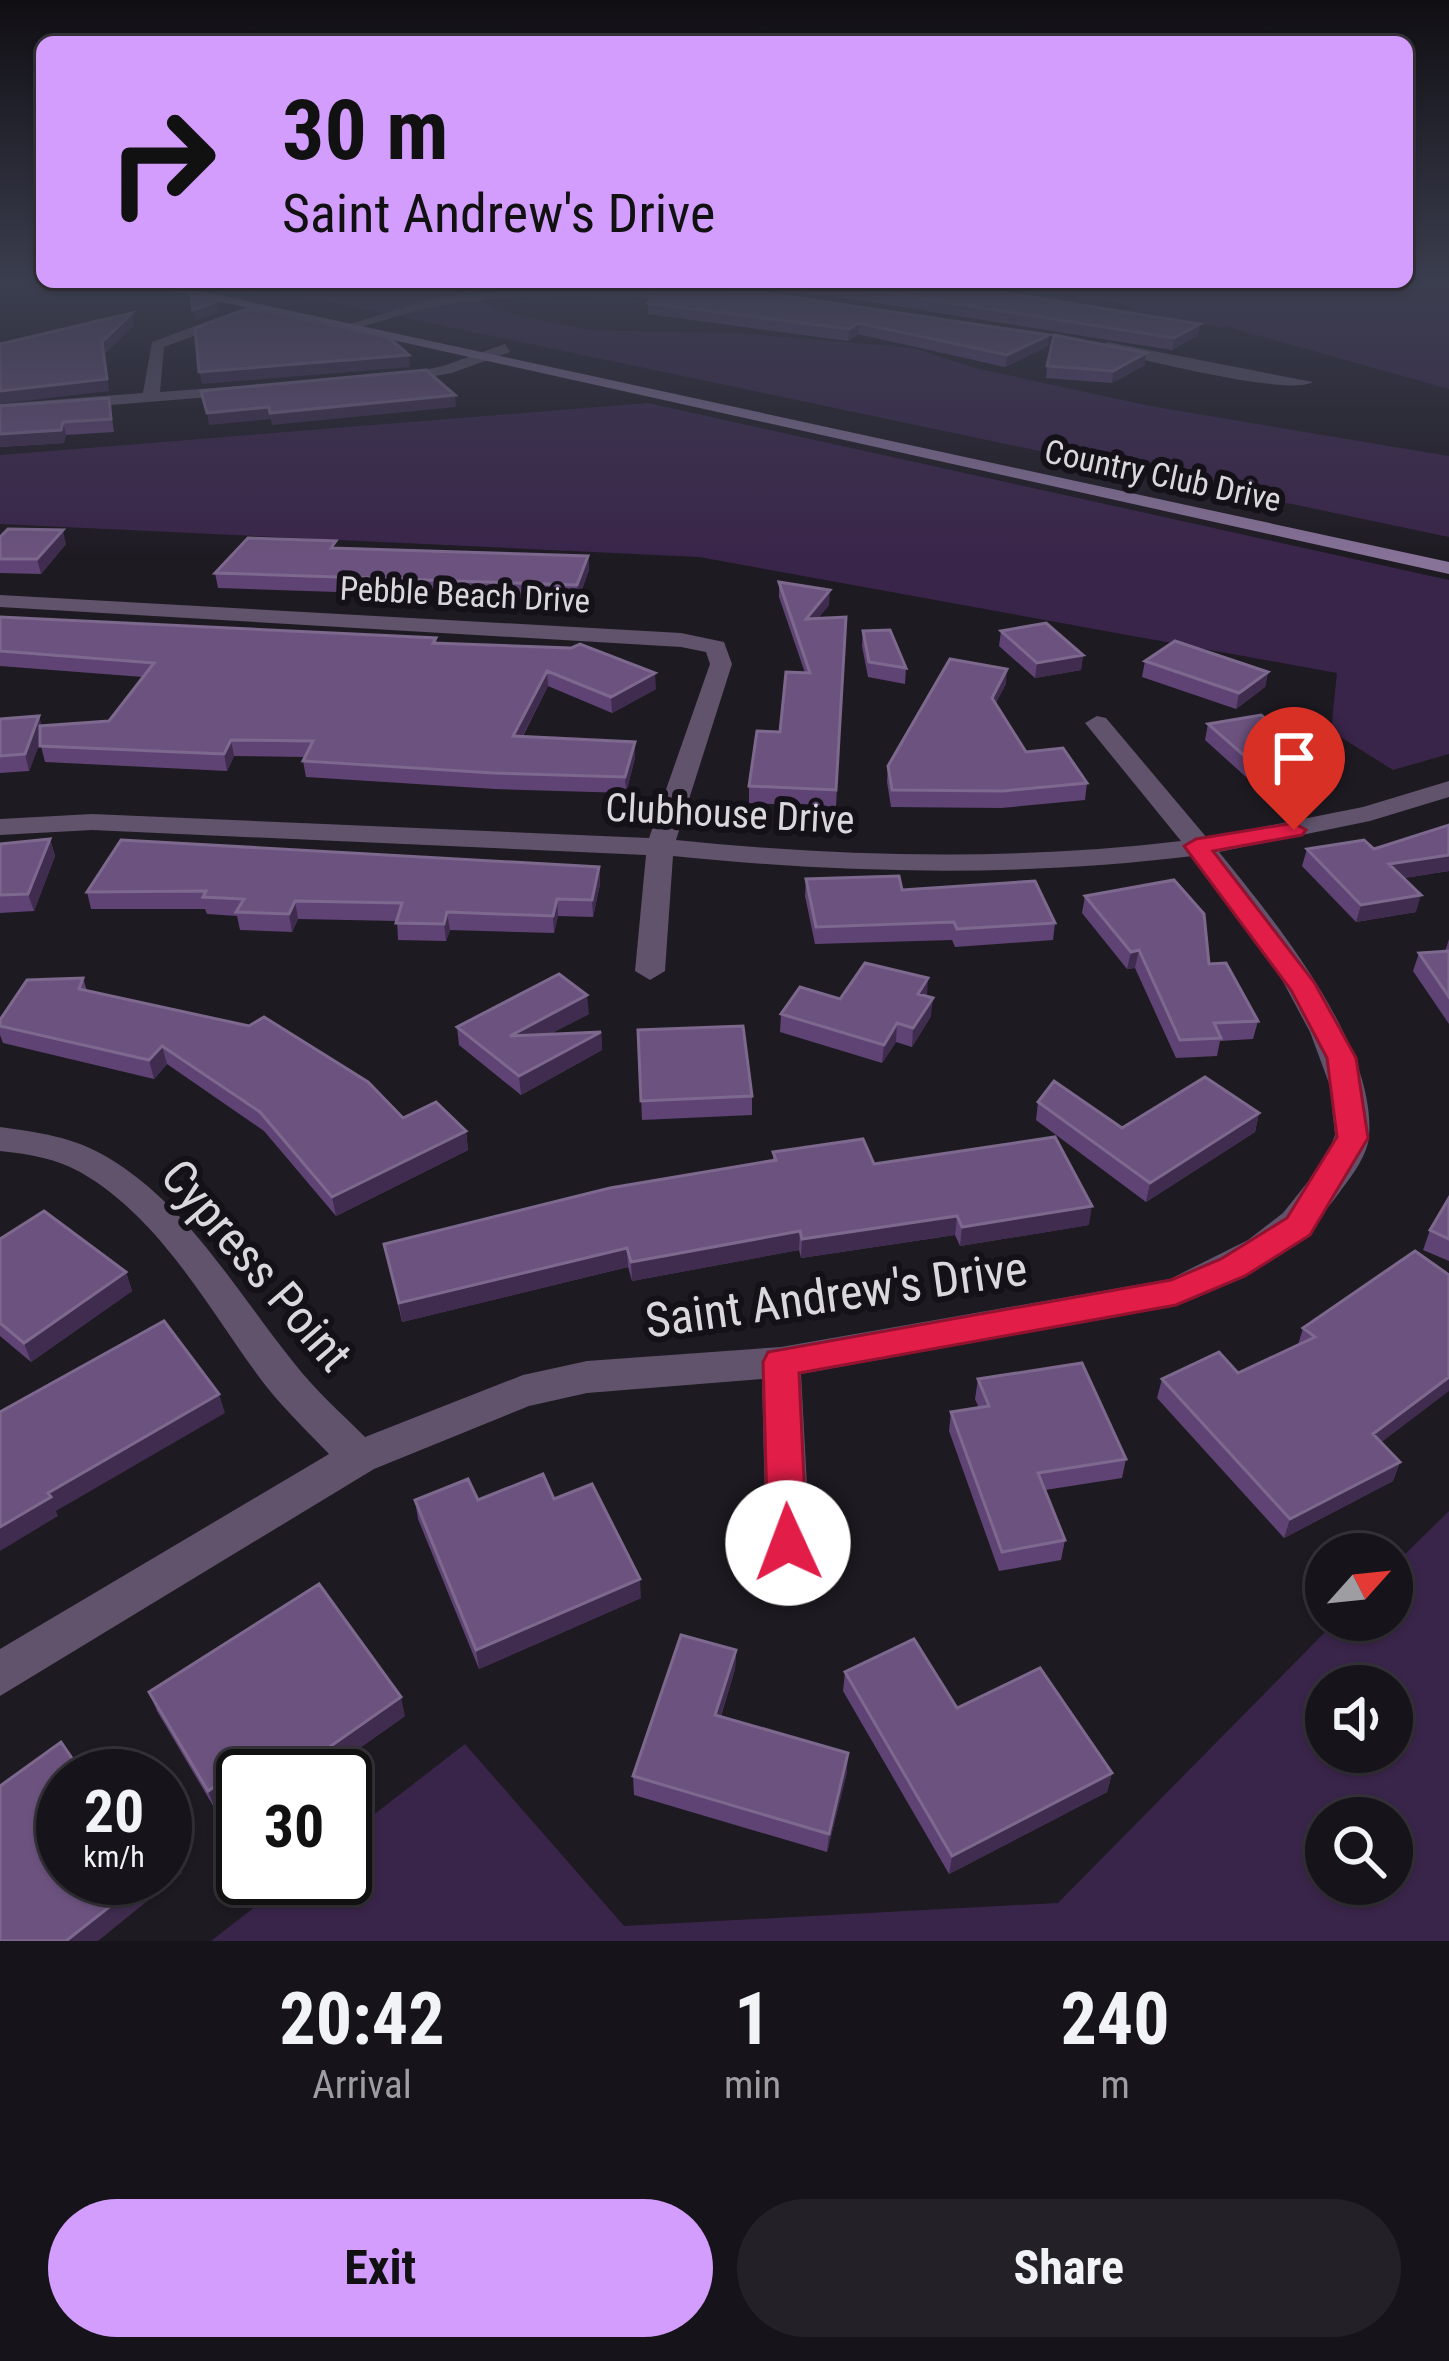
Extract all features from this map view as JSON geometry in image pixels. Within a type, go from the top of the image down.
[{"type":"main road","name":"Country Club Drive","points":[[572,378],[1449,568]]},
{"type":"main road","name":"Country Club Drive","points":[[639,378],[1449,551]]},
{"type":"street","points":[[152,397],[154,378]]},
{"type":"street","points":[[361,382],[398,378]]},
{"type":"street","points":[[1258,378],[1305,382]]},
{"type":"street","points":[[0,409],[268,389]]},
{"type":"street","name":"Pebble Beach Drive","points":[[0,601],[681,640],[716,647],[721,664],[660,847]]},
{"type":"street","name":"Saint Andrew's Drive","points":[[0,1674],[359,1456],[544,1386],[586,1377],[781,1362],[1176,1292],[1233,1268],[1298,1226],[1353,1138],[1342,1058],[1304,988],[1097,723]]},
{"type":"street","name":"Clubhouse Drive","points":[[0,826],[114,823],[660,847],[793,860],[1021,861],[1196,846],[1372,815],[1449,789]]},
{"type":"street","points":[[650,971],[660,847]]},
{"type":"street","name":"Cypress Point","points":[[0,1139],[63,1146],[102,1168],[160,1216],[286,1382],[359,1456]]},
{"type":"street","points":[[781,1362],[788,1543]]},
{"type":"shaded area","points":[[690,378],[1019,378],[1155,407],[1449,456],[1449,537]]},
{"type":"shaded area","points":[[1408,378],[1449,378],[1449,389]]},
{"type":"shaded area","points":[[648,403],[1449,580],[1449,754],[1393,770],[1331,731],[1337,673],[699,557],[0,524],[0,455]]},
{"type":"shaded area","points":[[1449,1511],[1449,1941],[211,1941],[257,1905],[372,1905],[372,1816],[465,1744],[624,1926],[1058,1903],[1316,1641],[1413,1641],[1413,1546]]},
{"type":"building","points":[[0,378],[107,379],[0,391]]},
{"type":"building","points":[[345,378],[435,378],[455,395],[270,413],[269,407],[207,413],[201,391]]},
{"type":"building","points":[[109,398],[111,419],[63,422],[61,430],[0,434],[0,406]]},
{"type":"building","points":[[8,529],[63,530],[37,559],[0,559],[0,537]]},
{"type":"building","points":[[248,538],[336,541],[331,548],[588,556],[577,585],[215,573]]},
{"type":"building","points":[[779,582],[830,590],[806,619],[846,617],[836,790],[749,786],[757,731],[780,732],[786,672],[810,673]]},
{"type":"building","points":[[0,617],[436,638],[433,643],[571,648],[580,644],[655,673],[611,697],[547,671],[513,736],[635,742],[625,777],[303,761],[313,741],[231,740],[224,754],[40,746],[40,726],[109,721],[154,663],[0,651]]},
{"type":"building","points":[[1046,623],[1083,655],[1037,663],[1001,631]]},
{"type":"building","points":[[890,630],[906,668],[869,662],[863,631]]},
{"type":"building","points":[[1175,641],[1268,672],[1239,693],[1145,661]]},
{"type":"building","points":[[950,659],[1007,669],[992,698],[1026,752],[1063,748],[1087,783],[1003,791],[892,790],[888,766]]},
{"type":"building","points":[[1261,715],[1318,762],[1274,770],[1259,758],[1249,760],[1208,724]]},
{"type":"building","points":[[39,716],[25,754],[0,756],[0,719]]},
{"type":"building","points":[[1449,825],[1449,855],[1389,864],[1421,895],[1361,905],[1307,849],[1364,840],[1374,849]]},
{"type":"building","points":[[50,839],[28,894],[0,895],[0,844]]},
{"type":"building","points":[[121,840],[599,867],[592,900],[557,899],[553,916],[447,912],[444,924],[396,923],[402,903],[295,901],[289,914],[236,912],[244,899],[203,897],[206,891],[87,892]]},
{"type":"building","points":[[899,876],[902,890],[1035,881],[1055,923],[957,929],[954,922],[816,927],[806,879]]},
{"type":"building","points":[[1174,880],[1204,914],[1209,964],[1226,963],[1258,1021],[1214,1023],[1221,1038],[1180,1040],[1139,950],[1131,952],[1085,896]]},
{"type":"building","points":[[1449,951],[1449,997],[1419,953]]},
{"type":"building","points":[[865,963],[928,978],[918,994],[933,998],[913,1028],[897,1023],[884,1045],[781,1014],[800,987],[840,999]]},
{"type":"building","points":[[559,974],[587,995],[510,1036],[601,1032],[519,1076],[457,1027]]},
{"type":"building","points":[[83,978],[79,989],[249,1026],[264,1017],[368,1082],[403,1118],[436,1102],[466,1131],[332,1197],[260,1112],[162,1046],[149,1060],[0,1026],[27,980]]},
{"type":"building","points":[[743,1026],[752,1096],[641,1101],[638,1030]]},
{"type":"building","points":[[1205,1077],[1259,1113],[1150,1183],[1038,1102],[1054,1081],[1122,1128]]},
{"type":"building","points":[[1055,1137],[1092,1206],[962,1227],[957,1216],[802,1239],[800,1231],[631,1262],[627,1248],[399,1303],[384,1244],[610,1188],[776,1160],[773,1152],[863,1139],[874,1164]]},
{"type":"building","points":[[1449,1198],[1449,1239],[1430,1230]]},
{"type":"building","points":[[44,1211],[126,1272],[24,1343],[0,1323],[0,1239]]},
{"type":"building","points":[[1415,1251],[1449,1275],[1449,1377],[1373,1434],[1400,1462],[1290,1519],[1162,1379],[1219,1352],[1238,1373],[1315,1337],[1303,1328]]},
{"type":"building","points":[[164,1321],[219,1394],[48,1493],[51,1497],[0,1527],[0,1412]]},
{"type":"building","points":[[1082,1363],[1126,1459],[1038,1473],[1065,1540],[1002,1552],[951,1412],[989,1406],[978,1379]]},
{"type":"building","points":[[543,1474],[554,1499],[592,1484],[640,1579],[476,1650],[415,1500],[468,1479],[478,1500]]},
{"type":"building","points":[[319,1584],[401,1697],[327,1749],[216,1749],[216,1786],[208,1791],[192,1764],[192,1749],[183,1749],[149,1692]]},
{"type":"building","points":[[681,1635],[736,1650],[715,1715],[848,1753],[829,1834],[633,1776]]},
{"type":"building","points":[[914,1639],[957,1708],[1040,1668],[1112,1773],[952,1856],[845,1672]]},
{"type":"building","points":[[36,1760],[36,1905],[112,1905],[66,1941],[0,1941],[0,1786]]},
{"type":"route","points":[[788,1543],[781,1362],[1176,1292],[1233,1268],[1298,1226],[1336,1172],[1353,1138],[1342,1058],[1304,988],[1196,846],[1294,830]]}]
